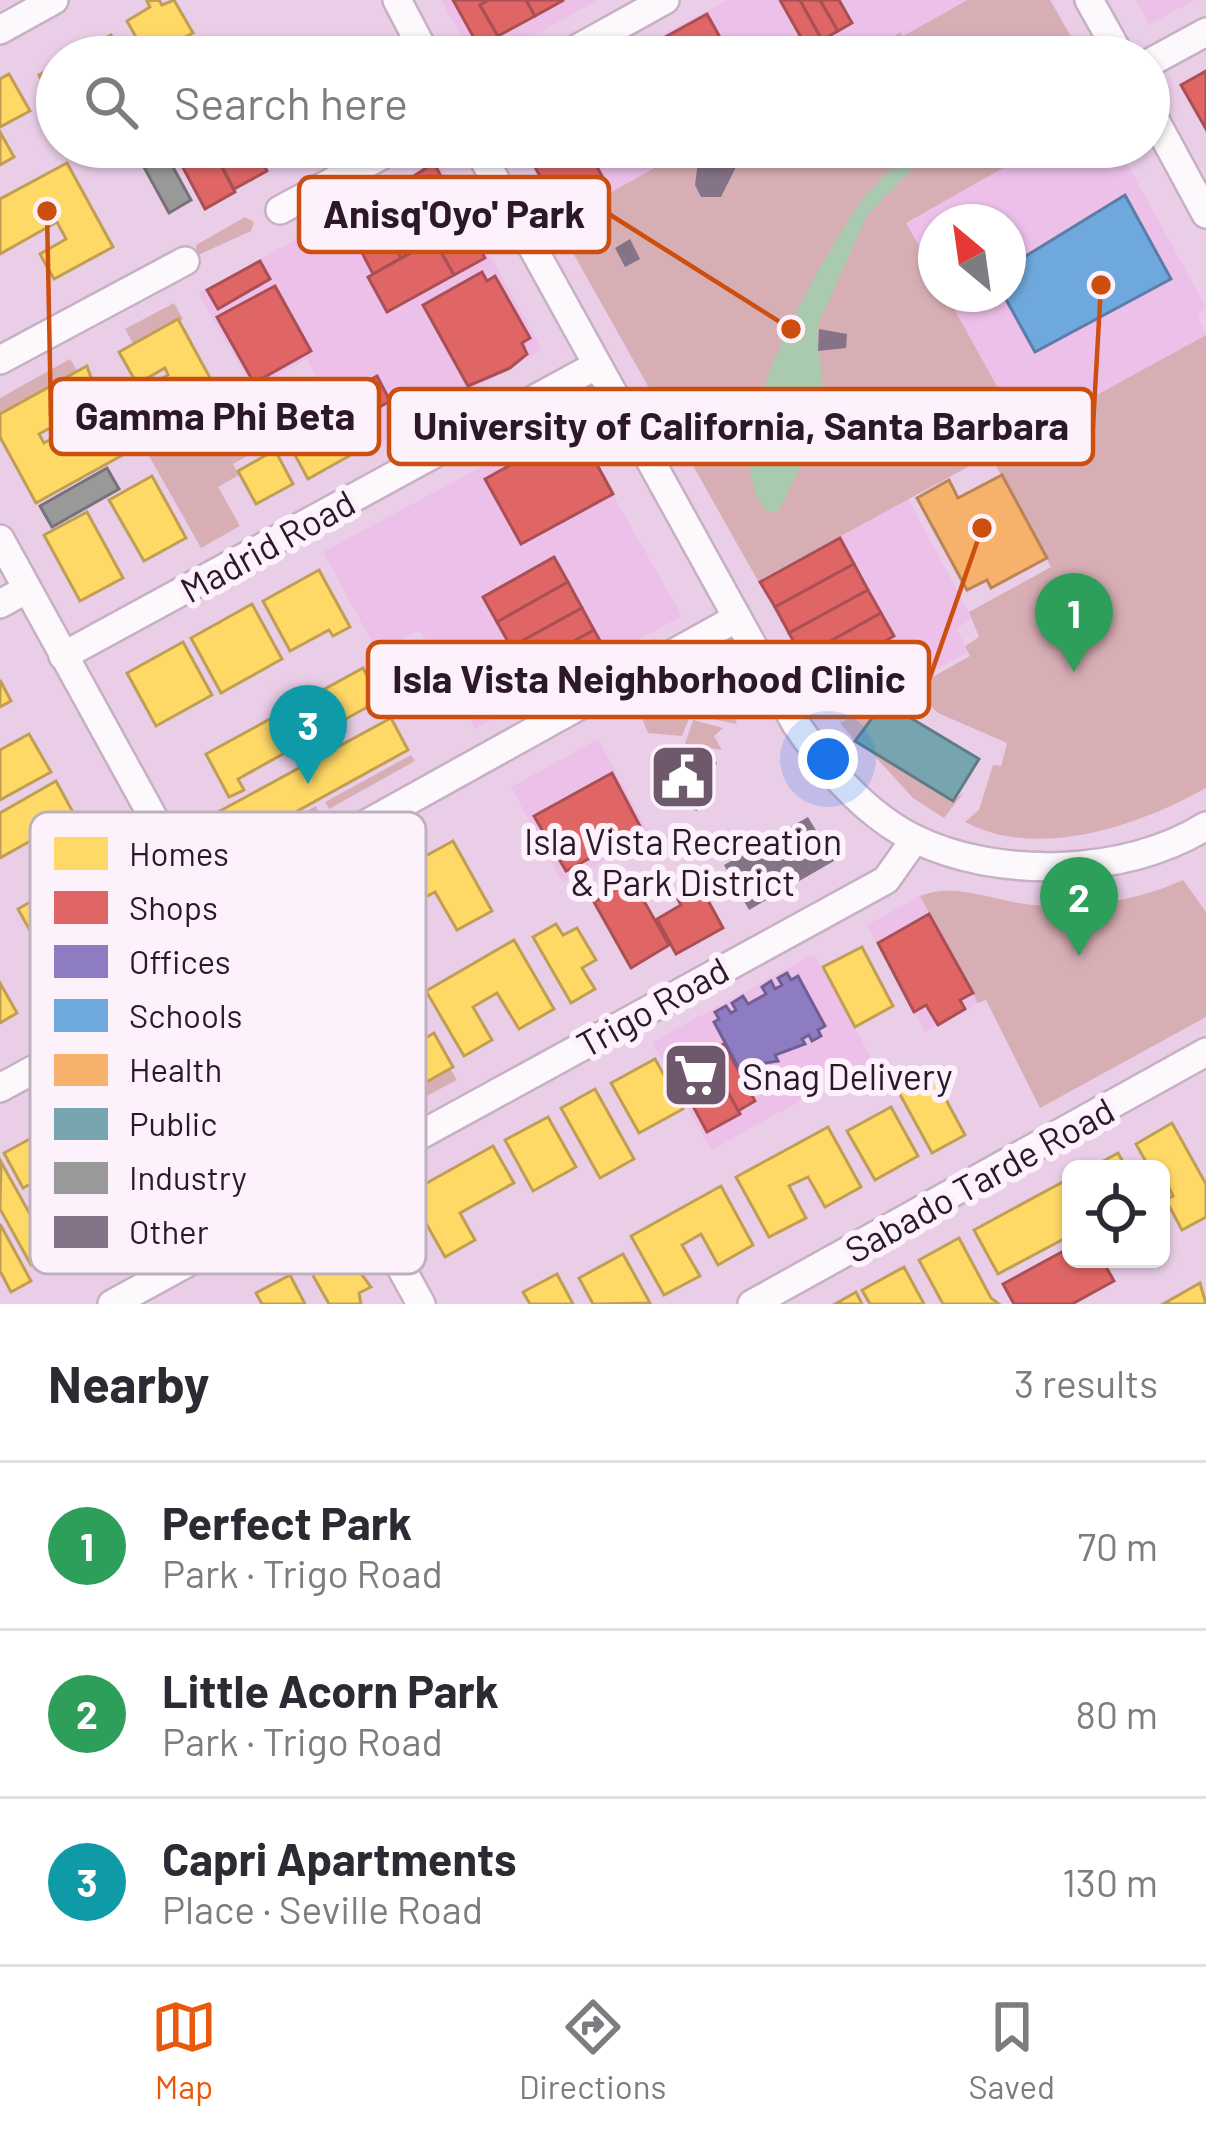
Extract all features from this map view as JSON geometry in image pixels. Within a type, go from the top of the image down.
[{"type":"street","points":[[0,30],[54,0]]},
{"type":"street","points":[[397,0],[416,36]]},
{"type":"street","points":[[600,36],[665,0]]},
{"type":"street","points":[[1089,0],[1109,36]]},
{"type":"street","points":[[1170,52],[1206,32]]},
{"type":"street","points":[[1170,148],[1206,214]]},
{"type":"street","points":[[280,210],[358,168]]},
{"type":"street","points":[[489,168],[796,724],[828,767],[882,819],[915,839],[1004,862],[1072,866],[1118,859],[1203,835]]},
{"type":"street","points":[[0,360],[185,261]]},
{"type":"street","name":"Madrid Road","points":[[64,656],[597,364]]},
{"type":"street","points":[[0,539],[150,812]]},
{"type":"street","points":[[0,604],[27,589]]},
{"type":"street","points":[[389,812],[737,618]]},
{"type":"street","name":"Trigo Road","points":[[426,1131],[886,880],[915,839]]},
{"type":"street","name":"Sabado Tarde Road","points":[[752,1304],[1206,1052]]},
{"type":"street","points":[[0,1088],[30,1072]]},
{"type":"street","name":"Trigo Road","points":[[112,1304],[167,1274]]},
{"type":"street","points":[[405,1274],[421,1304]]},
{"type":"shaded area","points":[[441,0],[598,0],[533,36],[461,36]]},
{"type":"shaded area","points":[[727,0],[966,0],[902,36],[660,36]]},
{"type":"shaded area","points":[[967,0],[1050,0],[1071,36],[903,36]]},
{"type":"shaded area","points":[[1136,0],[1195,0],[1149,25]]},
{"type":"shaded area","points":[[426,168],[443,168],[542,350],[359,455],[307,359],[253,389],[198,293]]},
{"type":"shaded area","points":[[533,168],[654,168],[561,220]]},
{"type":"shaded area","points":[[654,168],[1003,168],[940,204],[918,204],[918,216],[906,223],[918,244],[918,312],[956,312],[1024,435],[1206,335],[1206,788],[1151,814],[1088,834],[1025,838],[965,822],[979,810],[993,765],[1001,766],[1007,743],[938,713],[913,688],[970,656],[965,646],[979,637],[969,612],[1051,567],[990,455],[758,581],[556,223]]},
{"type":"shaded area","points":[[893,168],[913,168],[867,216],[817,327],[826,416],[778,512],[768,512],[752,484],[750,447],[759,404],[775,358],[818,271],[877,183]]},
{"type":"shaded area","points":[[1002,168],[1130,168],[1206,307],[1198,317],[1206,335],[1024,435],[956,312],[1026,312],[1026,204],[937,204]]},
{"type":"shaded area","points":[[918,215],[918,245],[905,222]]},
{"type":"shaded area","points":[[245,217],[254,222],[251,231],[196,256],[196,245]]},
{"type":"shaded area","points":[[174,303],[183,319],[134,345],[125,329]]},
{"type":"shaded area","points":[[70,359],[78,372],[0,415],[0,398]]},
{"type":"shaded area","points":[[253,389],[280,438],[233,464],[239,475],[218,487],[240,526],[201,548],[145,449]]},
{"type":"shaded area","points":[[570,419],[682,616],[475,729],[420,630],[378,653],[323,552]]},
{"type":"shaded area","points":[[908,499],[972,618],[957,629],[968,652],[840,722],[758,581]]},
{"type":"shaded area","points":[[724,690],[737,724],[708,718]]},
{"type":"shaded area","points":[[674,698],[690,716],[682,736],[648,733],[641,716]]},
{"type":"shaded area","points":[[885,698],[867,730],[863,728],[855,741],[840,723]]},
{"type":"shaded area","points":[[693,720],[723,728],[714,736],[722,750],[685,744]]},
{"type":"shaded area","points":[[598,739],[650,836],[563,883],[511,787]]},
{"type":"shaded area","points":[[870,751],[953,801],[964,792],[944,818],[913,798]]},
{"type":"shaded area","points":[[411,755],[415,761],[329,809],[325,802]]},
{"type":"shaded area","points":[[1183,880],[1206,912],[1206,1017],[1040,1108],[986,1000],[978,1003],[920,896],[961,891],[1033,905],[1071,906],[1129,898]]},
{"type":"shaded area","points":[[920,896],[978,1003],[925,1032],[867,925]]},
{"type":"shaded area","points":[[814,954],[873,1061],[711,1150],[652,1042]]},
{"type":"shaded area","points":[[450,1068],[457,1080],[426,1096],[426,1082]]},
{"type":"building: Homes","points":[[159,0],[162,5],[174,0],[193,33],[135,36],[127,21],[150,7],[147,1]]},
{"type":"building: Homes","points":[[9,74],[30,111],[0,127],[0,79]]},
{"type":"building: Homes","points":[[0,132],[14,157],[0,165]]},
{"type":"building: Homes","points":[[58,168],[70,168],[113,247],[54,279],[40,254],[66,239],[57,222],[0,254],[0,199]]},
{"type":"building: Homes","points":[[178,319],[222,400],[36,503],[0,437],[0,414],[87,366],[99,401],[39,434],[44,443],[168,375],[165,368],[137,384],[119,352]]},
{"type":"building: Homes","points":[[312,388],[349,456],[308,479],[271,411]]},
{"type":"building: Homes","points":[[275,450],[293,484],[256,504],[238,471]]},
{"type":"building: Homes","points":[[152,476],[186,538],[144,561],[109,500]]},
{"type":"building: Homes","points":[[87,512],[123,578],[80,601],[44,535]]},
{"type":"building: Homes","points":[[319,570],[350,627],[333,636],[329,630],[290,651],[263,601]]},
{"type":"building: Homes","points":[[252,604],[282,659],[221,693],[191,638]]},
{"type":"building: Homes","points":[[183,642],[212,695],[156,726],[127,673]]},
{"type":"building: Homes","points":[[363,668],[380,700],[238,779],[244,790],[229,797],[206,754]]},
{"type":"building: Homes","points":[[0,680],[11,701],[0,707]]},
{"type":"building: Homes","points":[[391,718],[408,750],[296,812],[218,812]]},
{"type":"building: Homes","points":[[29,734],[51,772],[0,800],[0,750]]},
{"type":"building: Homes","points":[[56,781],[73,812],[30,812],[30,841],[0,858],[0,813]]},
{"type":"building: Homes","points":[[453,841],[492,911],[457,930],[435,892],[426,897],[426,856]]},
{"type":"building: Homes","points":[[30,902],[30,930],[18,909]]},
{"type":"building: Homes","points":[[556,924],[563,935],[577,928],[596,960],[582,968],[595,989],[571,1003],[533,937]]},
{"type":"building: Homes","points":[[514,940],[554,1009],[519,1029],[497,993],[473,1007],[492,1040],[464,1056],[426,991]]},
{"type":"building: Homes","points":[[862,947],[893,1006],[855,1027],[823,967]]},
{"type":"building: Homes","points":[[0,983],[17,1013],[0,1023]]},
{"type":"building: Homes","points":[[434,1033],[453,1067],[426,1082],[426,1038]]},
{"type":"building: Homes","points":[[655,1059],[683,1109],[639,1133],[611,1083]]},
{"type":"building: Homes","points":[[930,1070],[965,1135],[932,1153],[897,1089]]},
{"type":"building: Homes","points":[[595,1089],[634,1159],[600,1178],[561,1108]]},
{"type":"building: Homes","points":[[891,1107],[918,1156],[875,1180],[847,1131]]},
{"type":"building: Homes","points":[[548,1117],[576,1167],[533,1191],[505,1140]]},
{"type":"building: Homes","points":[[1172,1123],[1206,1184],[1206,1217],[1182,1230],[1170,1208],[1170,1160],[1145,1160],[1136,1144]]},
{"type":"building: Homes","points":[[828,1127],[861,1187],[825,1207],[808,1177],[789,1186],[806,1218],[769,1237],[736,1177]]},
{"type":"building: Homes","points":[[30,1139],[30,1184],[23,1188],[4,1153]]},
{"type":"building: Homes","points":[[493,1146],[514,1183],[460,1213],[475,1240],[445,1257],[426,1223],[426,1183]]},
{"type":"building: Homes","points":[[1,1162],[30,1214],[30,1263],[0,1209]]},
{"type":"building: Homes","points":[[1062,1182],[1062,1240],[998,1274],[974,1230]]},
{"type":"building: Homes","points":[[721,1186],[753,1245],[718,1265],[701,1234],[682,1245],[700,1276],[664,1295],[631,1236]]},
{"type":"building: Homes","points":[[0,1224],[31,1281],[11,1292],[0,1271]]},
{"type":"building: Homes","points":[[959,1238],[991,1298],[999,1304],[943,1304],[919,1260]]},
{"type":"building: Homes","points":[[623,1254],[650,1303],[593,1304],[579,1278]]},
{"type":"building: Homes","points":[[904,1267],[924,1304],[870,1304],[862,1290]]},
{"type":"building: Homes","points":[[312,1274],[361,1274],[371,1287],[359,1293],[361,1304],[329,1304]]},
{"type":"building: Homes","points":[[557,1274],[573,1304],[530,1304],[523,1292]]},
{"type":"building: Homes","points":[[290,1275],[305,1304],[262,1304],[256,1293]]},
{"type":"building: Homes","points":[[1200,1283],[1206,1304],[1163,1304]]},
{"type":"building: Homes","points":[[856,1292],[862,1304],[835,1304]]},
{"type":"building: Shops","points":[[453,0],[489,0],[480,5],[498,36],[473,36]]},
{"type":"building: Shops","points":[[489,0],[526,0],[535,16],[498,36],[480,5]]},
{"type":"building: Shops","points":[[526,0],[564,0],[535,16]]},
{"type":"building: Shops","points":[[780,0],[800,0],[820,36],[800,36]]},
{"type":"building: Shops","points":[[800,0],[820,0],[838,31],[820,36]]},
{"type":"building: Shops","points":[[820,0],[839,0],[852,23],[838,31]]},
{"type":"building: Shops","points":[[707,14],[719,36],[667,36]]},
{"type":"building: Shops","points":[[1206,71],[1206,129],[1181,85]]},
{"type":"building: Shops","points":[[183,168],[222,168],[235,192],[205,209]]},
{"type":"building: Shops","points":[[222,168],[265,168],[267,171],[234,189]]},
{"type":"building: Shops","points":[[426,168],[437,168],[460,213],[429,229],[403,183]]},
{"type":"building: Shops","points":[[536,168],[598,168],[602,176],[565,200],[551,196]]},
{"type":"building: Shops","points":[[402,181],[434,240],[401,258],[371,203]]},
{"type":"building: Shops","points":[[369,199],[401,258],[373,274],[342,214]]},
{"type":"building: Shops","points":[[460,212],[474,237],[442,254],[429,229]]},
{"type":"building: Shops","points":[[474,237],[485,258],[454,275],[442,254]]},
{"type":"building: Shops","points":[[434,240],[454,275],[387,312],[368,277]]},
{"type":"building: Shops","points":[[260,261],[270,279],[218,309],[207,290]]},
{"type":"building: Shops","points":[[482,272],[487,281],[495,276],[530,338],[522,343],[527,354],[510,368],[468,386],[423,305]]},
{"type":"building: Shops","points":[[275,286],[311,351],[254,383],[217,317]]},
{"type":"building: Shops","points":[[377,376],[390,401],[347,426],[333,400]]},
{"type":"building: Shops","points":[[577,428],[613,494],[521,544],[485,479]]},
{"type":"building: Shops","points":[[840,538],[854,564],[775,607],[760,582]]},
{"type":"building: Shops","points":[[554,557],[568,582],[497,622],[483,597]]},
{"type":"building: Shops","points":[[854,564],[868,590],[789,633],[775,607]]},
{"type":"building: Shops","points":[[568,582],[582,608],[511,647],[497,622]]},
{"type":"building: Shops","points":[[868,590],[881,613],[802,657],[789,633]]},
{"type":"building: Shops","points":[[582,608],[594,630],[524,669],[511,647]]},
{"type":"building: Shops","points":[[881,613],[894,636],[815,681],[802,657]]},
{"type":"building: Shops","points":[[594,630],[608,655],[539,689],[531,682],[524,669]]},
{"type":"building: Shops","points":[[612,773],[642,830],[566,871],[534,816]]},
{"type":"building: Shops","points":[[632,880],[669,945],[631,968],[594,902]]},
{"type":"building: Shops","points":[[699,884],[723,928],[676,954],[657,919],[681,905],[677,897]]},
{"type":"building: Shops","points":[[929,914],[973,993],[960,1000],[965,1009],[938,1025],[926,1005],[914,1012],[878,943]]},
{"type":"building: Shops","points":[[724,1044],[755,1101],[738,1111],[706,1053]]},
{"type":"building: Shops","points":[[704,1049],[740,1114],[707,1132],[672,1067]]},
{"type":"building: Shops","points":[[1062,1252],[1062,1268],[1107,1268],[1114,1281],[1072,1304],[1014,1304],[1003,1284]]},
{"type":"building: Offices","points":[[787,973],[791,980],[798,976],[825,1026],[818,1030],[821,1036],[812,1041],[809,1035],[802,1039],[805,1044],[775,1055],[778,1061],[759,1064],[763,1071],[752,1078],[748,1070],[742,1074],[714,1022],[719,1019],[715,1012],[726,1006],[731,1013],[736,1010],[732,1003],[743,996],[748,1004],[766,994],[762,987],[771,981],[775,989],[782,985],[778,978]]},
{"type":"building: Schools","points":[[1125,195],[1171,279],[1035,352],[1013,312],[1026,312],[1026,256]]},
{"type":"building: Health","points":[[1002,475],[1047,558],[991,588],[987,580],[967,590],[917,498],[949,480],[958,498]]},
{"type":"building: Public","points":[[884,702],[979,759],[953,801],[855,741]]},
{"type":"building: Public","points":[[662,748],[715,763],[696,809],[656,794],[659,783],[653,781]]},
{"type":"building: Industry","points":[[144,168],[173,168],[191,200],[169,213]]},
{"type":"building: Industry","points":[[107,468],[119,489],[52,527],[40,506]]},
{"type":"building: Other","points":[[697,168],[736,168],[721,197],[701,197],[695,185]]},
{"type":"building: Other","points":[[630,239],[640,259],[625,267],[615,248]]},
{"type":"building: Other","points":[[819,329],[847,334],[846,348],[818,351]]},
{"type":"building: Other","points":[[808,817],[834,861],[749,910],[724,865]]},
{"type":"place","name":"Gamma Phi Beta","points":[[47,211]]},
{"type":"place","name":"University of California, Santa Barbara","points":[[1101,285]]},
{"type":"place","name":"Anisq'Oyo' Park","points":[[791,329]]},
{"type":"place","name":"Isla Vista Neighborhood Clinic","points":[[982,528]]},
{"type":"place","name":"Perfect Park","points":[[1074,672]]},
{"type":"place","name":"Isla Vista Recreation & Park District","points":[[683,777]]},
{"type":"place","name":"Capri Apartments","points":[[308,784]]},
{"type":"place","name":"Little Acorn Park","points":[[1079,956]]},
{"type":"place","name":"Snag Delivery","points":[[696,1075]]}]
